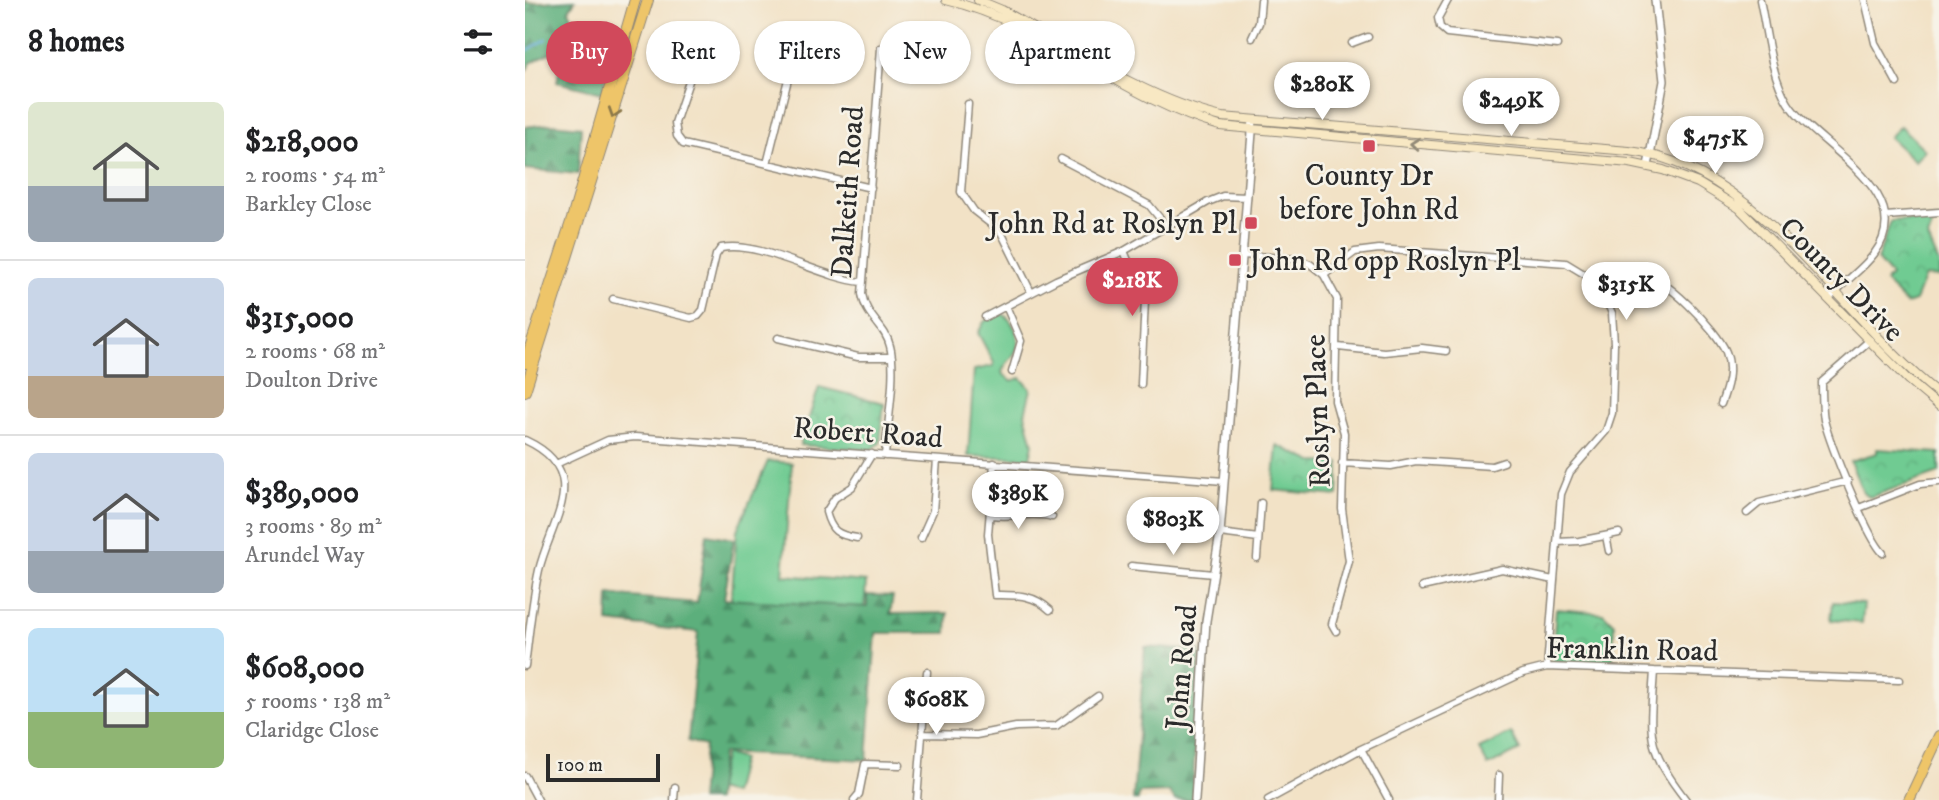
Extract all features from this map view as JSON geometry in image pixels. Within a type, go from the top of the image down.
[{"type":"main road","points":[[525,363],[572,219],[635,0]]},
{"type":"main road","points":[[525,391],[648,0]]},
{"type":"main road","name":"County Drive","points":[[946,0],[997,17],[1170,110],[1220,126],[1648,166],[1698,183],[1738,208],[1939,394]]},
{"type":"main road","name":"County Drive","points":[[978,0],[1002,9],[1173,102],[1222,117],[1651,155],[1703,173],[1752,208],[1870,340],[1939,406]]},
{"type":"main road","points":[[1909,800],[1939,736]]},
{"type":"street","points":[[1252,38],[1259,23],[1261,0]]},
{"type":"street","points":[[1448,0],[1438,18],[1440,27],[1447,33],[1481,39],[1557,45]]},
{"type":"street","points":[[1648,166],[1664,81],[1655,0]]},
{"type":"street","points":[[1760,0],[1775,69],[1787,101],[1804,122],[1869,182],[1881,200],[1886,216],[1875,253],[1832,295]]},
{"type":"street","points":[[1865,0],[1875,43],[1897,83]]},
{"type":"street","points":[[1352,43],[1368,37]]},
{"type":"street","name":"Dalkeith Road","points":[[879,76],[862,282],[868,315],[886,336],[892,357],[885,456]]},
{"type":"street","points":[[688,84],[675,123],[677,136],[683,144],[871,188]]},
{"type":"street","points":[[767,164],[787,84]]},
{"type":"street","points":[[968,104],[961,192],[974,211],[1001,232],[1031,292]]},
{"type":"street","name":"John Road","points":[[1195,800],[1206,621],[1220,533],[1254,120]]},
{"type":"street","points":[[1061,159],[1149,205],[1167,227]]},
{"type":"street","points":[[985,317],[1031,292],[1124,251],[1215,199],[1247,197]]},
{"type":"street","points":[[1886,216],[1939,212]]},
{"type":"street","points":[[613,299],[691,318],[698,316],[703,310],[716,255],[721,248],[729,246],[777,257],[844,280],[862,282]]},
{"type":"street","points":[[1242,255],[1297,259],[1324,275],[1355,253],[1379,249],[1566,263],[1590,277],[1600,288],[1612,313],[1612,413],[1606,431],[1570,472],[1560,494],[1547,667]]},
{"type":"street","points":[[1124,251],[1145,300],[1141,384]]},
{"type":"street","points":[[1600,288],[1624,274],[1643,273],[1667,285],[1714,332],[1727,354],[1729,384],[1721,404]]},
{"type":"street","name":"Roslyn Place","points":[[1324,275],[1337,299],[1335,401],[1345,433],[1342,509],[1349,561],[1332,624],[1336,631]]},
{"type":"street","points":[[1006,306],[1021,341],[1012,372]]},
{"type":"street","points":[[778,338],[858,357],[892,357]]},
{"type":"street","points":[[1870,340],[1822,382],[1824,419],[1859,508],[1876,546],[1883,553]]},
{"type":"street","points":[[1338,347],[1384,352],[1422,348],[1446,351]]},
{"type":"street","name":"Robert Road","points":[[556,464],[597,444],[620,438],[1224,481]]},
{"type":"street","points":[[525,440],[541,448],[556,464],[562,480],[564,501],[540,567],[525,666]]},
{"type":"street","points":[[857,538],[839,535],[830,528],[826,512],[835,498],[852,487],[872,454]]},
{"type":"street","points":[[921,538],[933,511],[937,460]]},
{"type":"street","points":[[1342,463],[1391,466],[1416,461],[1492,466],[1504,462]]},
{"type":"street","points":[[994,463],[992,514],[988,534],[995,595],[1025,595],[1038,599],[1050,610]]},
{"type":"street","points":[[1747,513],[1759,503],[1848,481]]},
{"type":"street","points":[[1859,508],[1920,484],[1937,482],[1939,490]]},
{"type":"street","points":[[1257,558],[1261,503]]},
{"type":"street","points":[[992,514],[1011,518],[1043,514],[1052,517]]},
{"type":"street","points":[[1220,533],[1258,538]]},
{"type":"street","points":[[1557,542],[1619,533]]},
{"type":"street","points":[[1606,536],[1609,551]]},
{"type":"street","points":[[1131,566],[1213,574]]},
{"type":"street","points":[[1422,587],[1502,569],[1553,580]]},
{"type":"street","name":"Franklin Road","points":[[1268,800],[1361,749],[1523,673],[1547,667],[1899,680]]},
{"type":"street","points":[[917,800],[927,671]]},
{"type":"street","points":[[1654,671],[1650,736],[1666,775],[1686,800]]},
{"type":"street","points":[[923,734],[976,735],[1016,727],[1056,726],[1098,696]]},
{"type":"street","points":[[1361,749],[1389,800]]},
{"type":"street","points":[[854,800],[859,794],[865,764],[900,765]]},
{"type":"street","points":[[1498,800],[1499,775]]},
{"type":"street","points":[[525,776],[538,800]]},
{"type":"street","points":[[674,800],[675,788]]},
{"type":"green space","points":[[525,0],[527,3],[575,0],[569,10],[575,21],[546,21],[546,55],[531,63],[525,72]]},
{"type":"green space","points":[[565,84],[604,84],[602,93]]},
{"type":"green space","points":[[551,124],[581,127],[578,174],[525,169],[525,127]]},
{"type":"green space","points":[[1900,126],[1925,150],[1915,161],[1889,137]]},
{"type":"green space","points":[[1935,219],[1928,238],[1939,264],[1939,277],[1925,276],[1915,301],[1906,304],[1885,282],[1891,276],[1877,260],[1891,221]]},
{"type":"green space","points":[[1000,313],[1012,323],[1018,344],[1016,352],[1002,373],[1011,381],[1021,378],[1031,389],[1025,414],[1033,444],[1030,458],[968,456],[974,370],[993,366],[994,363],[978,333],[984,322]]},
{"type":"green space","points":[[819,387],[884,403],[880,443],[871,450],[800,445]]},
{"type":"green space","points":[[1277,445],[1313,462],[1339,463],[1338,496],[1273,490]]},
{"type":"green space","points":[[1877,449],[1939,453],[1939,473],[1870,497],[1863,493],[1850,461],[1877,453]]},
{"type":"green space","points":[[768,461],[792,463],[783,575],[866,582],[864,612],[731,601],[737,530]]},
{"type":"green space","points":[[707,534],[734,539],[724,599],[867,607],[867,595],[893,596],[890,614],[948,613],[947,633],[876,633],[867,760],[722,753],[716,800],[700,800],[705,746],[688,741],[698,632],[608,622],[609,595],[697,603]]},
{"type":"green space","points":[[1833,602],[1864,604],[1862,623],[1831,620]]},
{"type":"green space","points":[[1556,609],[1603,613],[1614,624],[1613,663],[1552,661]]},
{"type":"green space","points":[[1145,647],[1200,651],[1192,800],[1175,800],[1169,792],[1139,793],[1138,800],[1133,800]]},
{"type":"green space","points":[[1511,733],[1520,750],[1488,766],[1479,749]]},
{"type":"green space","points":[[725,754],[742,759],[733,794],[716,790]]},
{"type":"waterway","points":[[525,52],[546,39]]},
{"type":"place","name":"County Dr before John Rd","points":[[1369,146]]},
{"type":"place","name":"John Rd at Roslyn Pl","points":[[1251,223]]},
{"type":"place","name":"John Rd opp Roslyn Pl","points":[[1235,260]]}]
